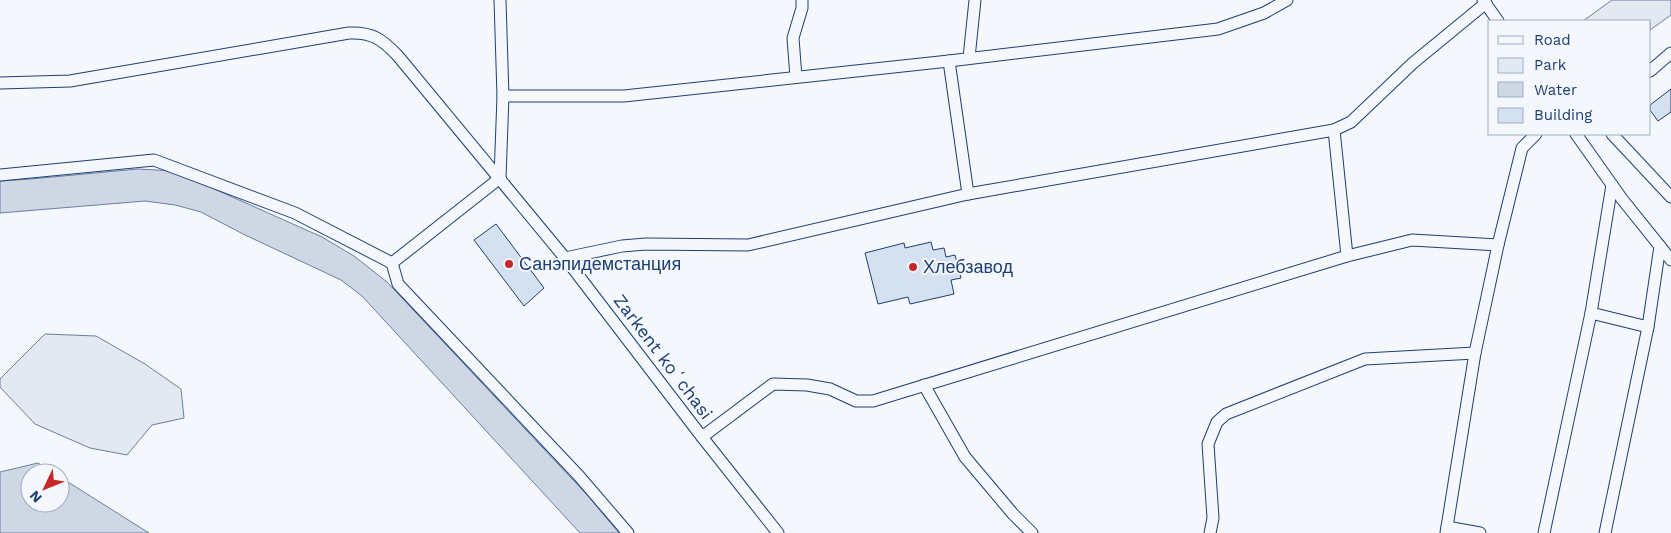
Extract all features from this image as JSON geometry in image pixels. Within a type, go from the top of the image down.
[{"type":"street","points":[[392,264],[500,178],[503,96],[500,0]]},
{"type":"street","points":[[796,77],[793,38],[802,8],[802,0]]},
{"type":"street","points":[[969,58],[975,0]]},
{"type":"street","points":[[503,96],[624,96],[949,61],[1218,29],[1264,13],[1287,0]]},
{"type":"street","points":[[565,258],[622,246],[646,244],[748,246],[968,194],[1334,130],[1351,122],[1413,63],[1484,2],[1497,20]]},
{"type":"street","name":"Zarkent koʻchasi","points":[[0,83],[70,81],[349,33],[362,33],[376,37],[388,45],[565,258],[778,533]]},
{"type":"street","points":[[1651,70],[1671,53]]},
{"type":"street","points":[[949,61],[968,194]]},
{"type":"street","points":[[1334,130],[1347,256]]},
{"type":"street","points":[[1480,533],[1447,530],[1476,353],[1498,245],[1522,148],[1535,135]]},
{"type":"street","points":[[1577,135],[1612,185],[1671,260]]},
{"type":"street","points":[[1613,135],[1671,197]]},
{"type":"street","points":[[0,175],[154,160],[294,213],[392,264],[398,284],[579,476],[628,533]]},
{"type":"street","points":[[1544,533],[1591,313],[1612,185]]},
{"type":"street","points":[[702,437],[773,384],[807,385],[830,389],[856,401],[873,401],[1347,256],[1412,240],[1498,245]]},
{"type":"street","points":[[1604,533],[1648,327],[1660,246]]},
{"type":"street","points":[[1591,313],[1648,327]]},
{"type":"street","points":[[1210,533],[1213,518],[1208,444],[1217,422],[1226,414],[1365,359],[1476,353]]},
{"type":"street","points":[[924,385],[965,457],[1013,514],[1032,533]]},
{"type":"green space","points":[[1612,0],[1671,0],[1671,15],[1651,29],[1651,20],[1584,20]]},
{"type":"green space","points":[[45,334],[96,336],[145,364],[181,389],[184,418],[152,425],[127,455],[90,448],[35,424],[0,387],[0,379]]},
{"type":"water","points":[[138,169],[174,171],[322,237],[354,256],[387,282],[588,496],[619,533],[580,533],[362,296],[341,280],[201,212],[175,205],[145,201],[0,213],[0,181]]},
{"type":"water","points":[[20,467],[20,513],[70,513],[70,483],[149,533],[0,533],[0,472]]},
{"type":"building","points":[[1671,89],[1671,112],[1658,121],[1651,111],[1651,104]]},
{"type":"building","name":"Санэпидемстанция","points":[[496,224],[544,288],[524,306],[474,240]]},
{"type":"building","name":"Хлебзавод","points":[[931,242],[933,250],[944,248],[946,257],[955,255],[961,278],[951,280],[954,294],[910,304],[908,297],[878,304],[865,253],[904,243],[905,248]]},
{"type":"place","name":"Санэпидемстанция","points":[[509,264]]},
{"type":"place","name":"Хлебзавод","points":[[913,267]]}]
